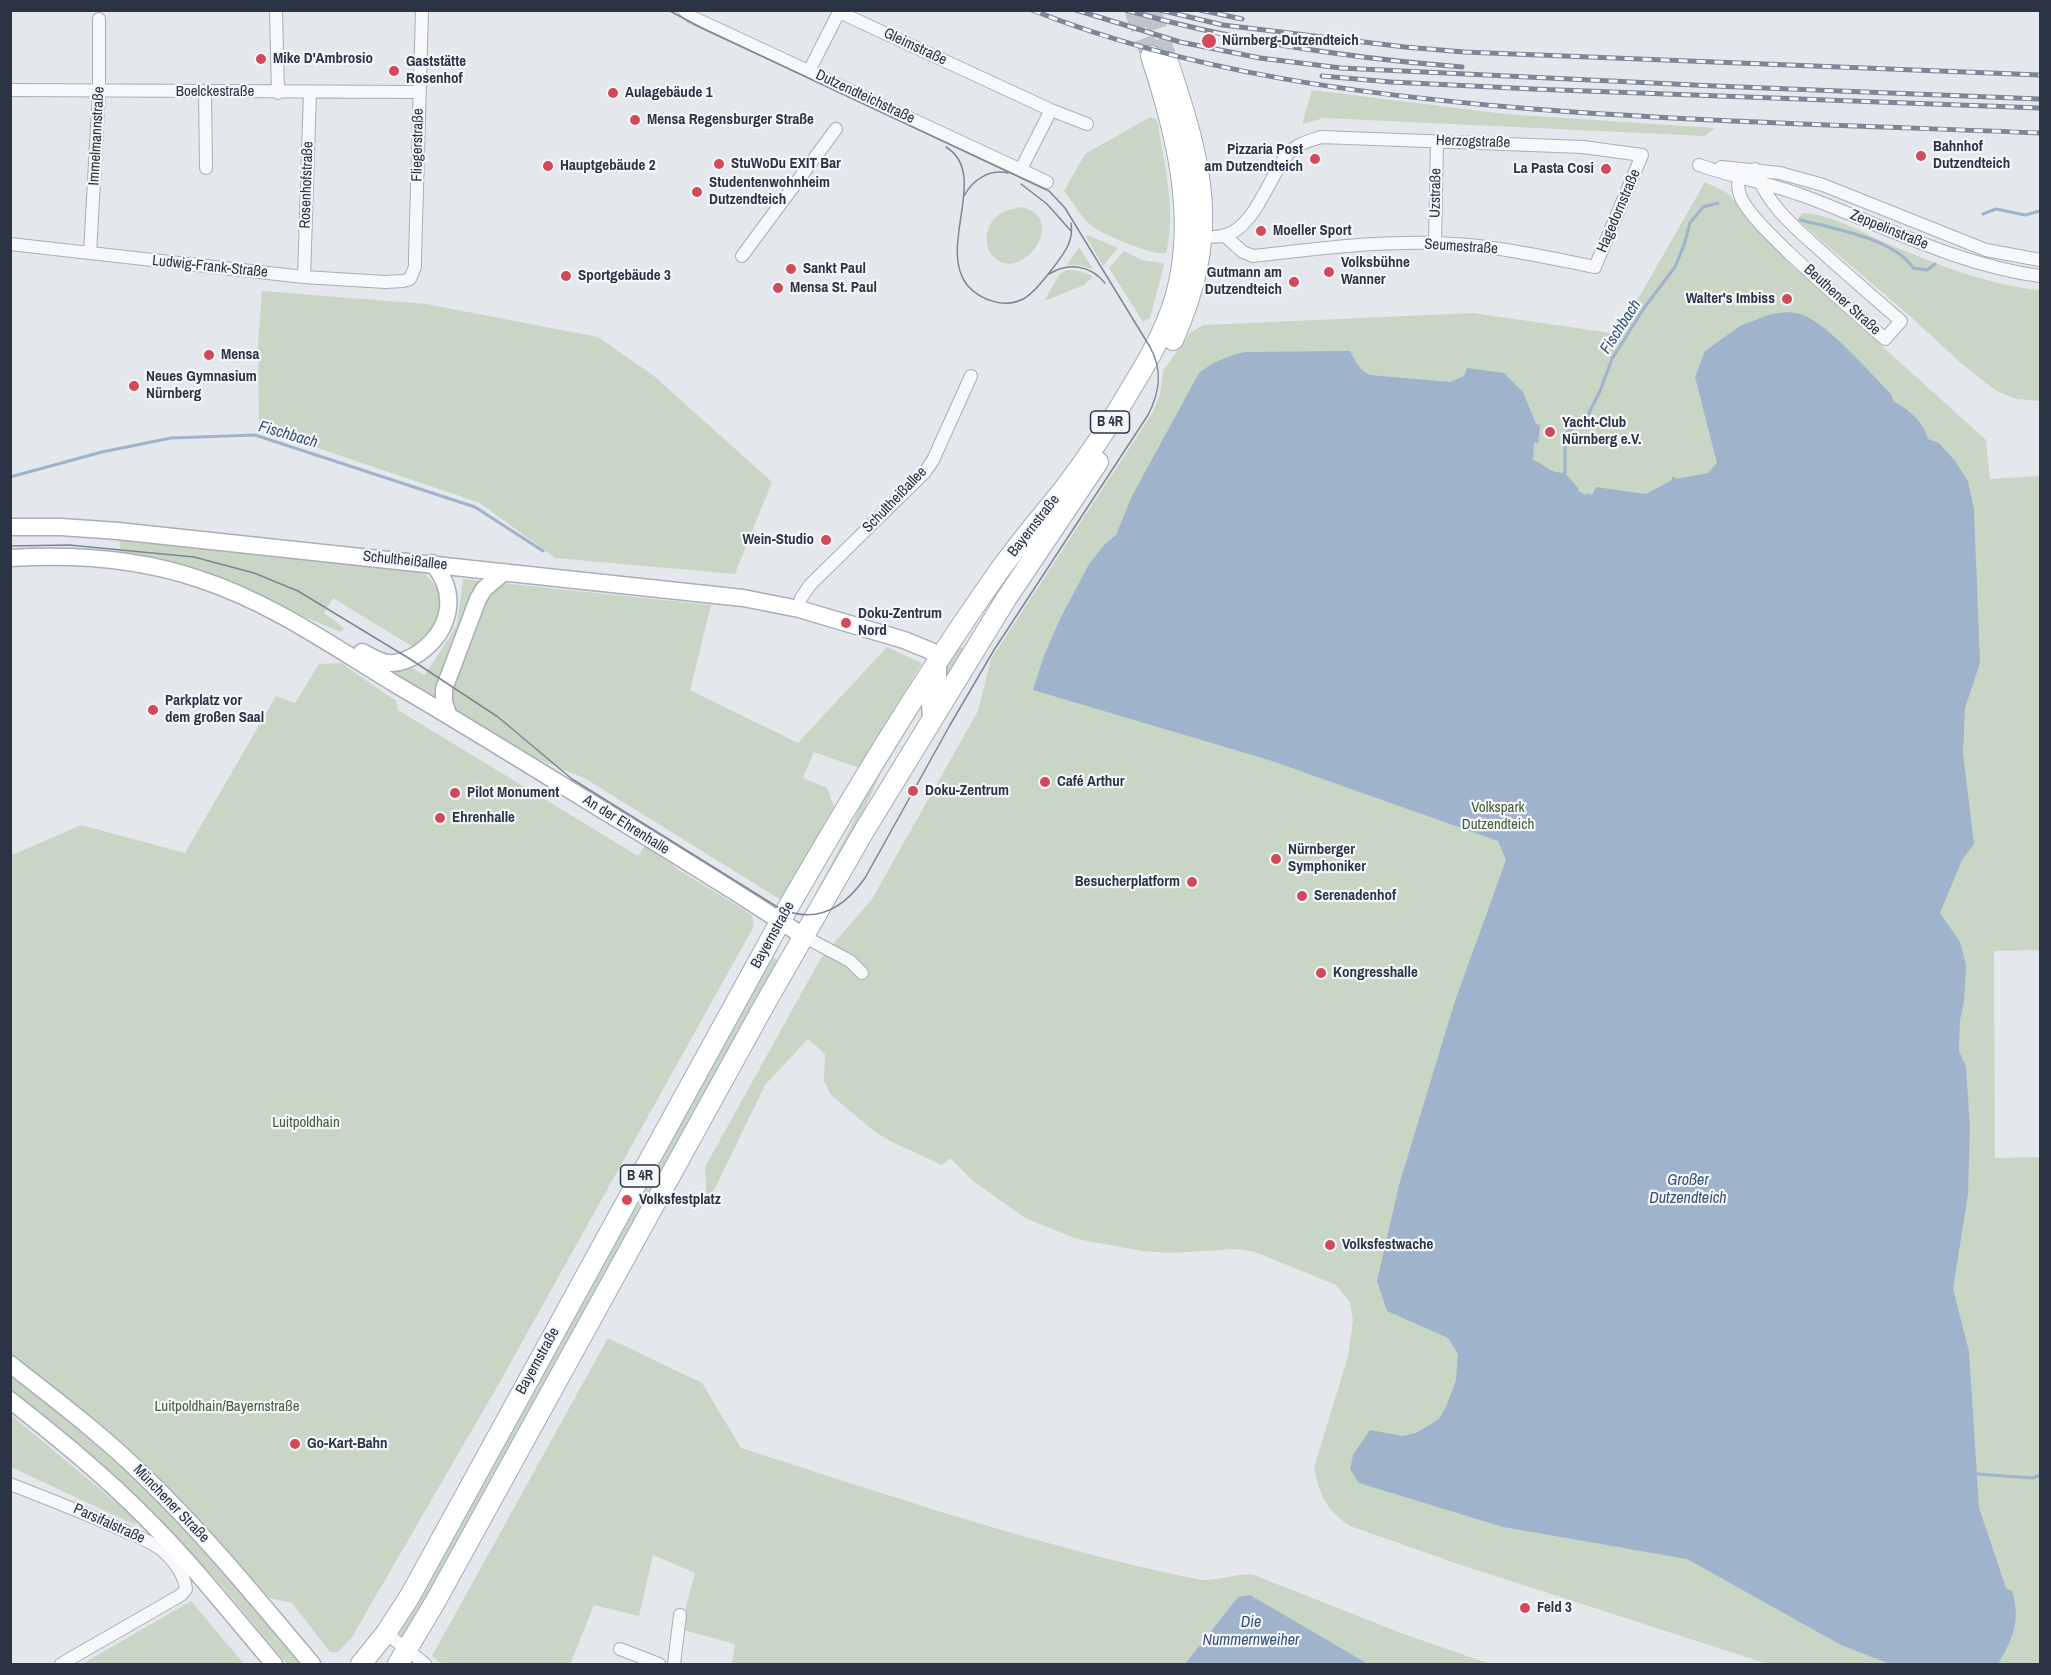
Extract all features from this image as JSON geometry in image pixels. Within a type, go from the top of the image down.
[{"type":"main road","name":"B 4R","points":[[1159,59],[1183,196],[1193,236]]},
{"type":"main road","name":"Bayernstraße","points":[[361,1665],[386,1633],[414,1587],[780,921],[861,782],[938,659],[1005,563],[1078,469],[1147,363],[1175,298],[1183,260],[1193,236]]},
{"type":"main road","name":"Bayernstraße","points":[[403,1657],[803,936],[864,831],[1010,591],[1076,496],[1158,368],[1189,303],[1199,266],[1193,236]]},
{"type":"main road","name":"Schultheißallee","points":[[10,527],[61,527],[118,531],[733,596],[799,609],[913,643],[931,651],[938,659]]},
{"type":"main road","points":[[10,558],[53,556],[98,558],[146,565],[187,575],[228,589],[260,603],[333,644],[448,714]]},
{"type":"main road","points":[[333,644],[352,646],[375,659],[392,663],[406,660],[423,650],[438,634],[444,624],[448,609],[444,579],[432,563]]},
{"type":"main road","points":[[448,714],[444,702],[444,689],[473,611],[484,589],[504,572]]},
{"type":"main road","points":[[931,720],[930,702],[938,687],[938,659]]},
{"type":"main road","name":"An der Ehrenhalle","points":[[448,714],[803,936]]},
{"type":"main road","name":"B 4R","points":[[803,936],[809,895],[817,879],[816,858]]},
{"type":"main road","points":[[732,1008],[746,1010],[754,1024]]},
{"type":"main road","name":"Münchener Straße","points":[[10,1364],[92,1429],[153,1484],[213,1548],[312,1665]]},
{"type":"main road","name":"Münchener Straße","points":[[10,1400],[80,1456],[147,1519],[214,1593],[274,1665]]},
{"type":"street","points":[[276,10],[278,93]]},
{"type":"street","name":"Fliegerstraße","points":[[410,279],[415,267],[422,10]]},
{"type":"street","name":"Dutzendteichstraße","points":[[684,10],[692,17],[1047,182]]},
{"type":"street","name":"Gleimstraße","points":[[809,71],[839,12],[1050,110],[1087,124]]},
{"type":"street","name":"Immelmannstraße","points":[[90,253],[99,91],[99,19]]},
{"type":"street","name":"Boelckestraße","points":[[10,90],[419,92]]},
{"type":"street","points":[[205,92],[206,168]]},
{"type":"street","name":"Rosenhofstraße","points":[[304,277],[310,92]]},
{"type":"street","points":[[1021,169],[1050,110]]},
{"type":"street","points":[[742,256],[836,129]]},
{"type":"street","name":"Herzogstraße","points":[[1225,236],[1246,221],[1287,154],[1305,142],[1321,137],[1582,147],[1642,154]]},
{"type":"street","name":"Uzstraße","points":[[1435,244],[1437,141]]},
{"type":"street","name":"Hagedornstraße","points":[[1595,267],[1642,154]]},
{"type":"street","name":"Zeppelinstraße","points":[[2040,260],[1986,250],[1823,185],[1780,173],[1699,165],[1801,195],[1935,249],[1995,269],[2040,276]]},
{"type":"street","points":[[1739,178],[1755,169]]},
{"type":"street","name":"Beuthener Straße","points":[[1739,178],[1738,189],[1741,198],[1769,233],[1885,339],[1900,321],[1785,217],[1770,200],[1759,182],[1755,169]]},
{"type":"street","points":[[1785,217],[1787,206],[1801,195]]},
{"type":"street","points":[[1193,236],[1225,236]]},
{"type":"street","name":"Seumestraße","points":[[1225,236],[1243,252],[1253,255],[1378,244],[1455,244],[1595,267]]},
{"type":"street","name":"Ludwig-Frank-Straße","points":[[10,244],[304,277],[385,282],[410,279]]},
{"type":"street","name":"Schultheißallee","points":[[799,609],[801,598],[810,585],[925,472],[971,376]]},
{"type":"street","points":[[803,936],[850,961],[862,973]]},
{"type":"street","name":"Parsifalstraße","points":[[10,1484],[152,1543],[178,1568],[184,1580],[186,1589],[181,1595],[62,1665]]},
{"type":"street","points":[[674,1665],[680,1615]]},
{"type":"street","points":[[386,1633],[403,1657],[425,1665]]},
{"type":"street","points":[[620,1649],[659,1665]]},
{"type":"green space","points":[[1312,90],[1505,114],[1715,128],[1705,136],[1324,118],[1302,124]]},
{"type":"green space","points":[[1150,117],[1156,119],[1158,124],[1170,205],[1166,253],[1139,248],[1097,229],[1083,217],[1064,191],[1085,154]]},
{"type":"green space","name":"Großer Dutzendteich","points":[[1705,182],[1729,194],[1756,228],[1789,262],[1986,440],[1990,479],[2040,476],[2040,950],[1994,951],[1995,1158],[2040,1157],[2040,1664],[1768,1664],[1458,1564],[1350,1526],[1325,1502],[1314,1468],[1348,1356],[1353,1321],[1350,1302],[1336,1285],[1255,1252],[1237,1249],[1168,1253],[1143,1251],[1077,1239],[1025,1218],[973,1181],[950,1158],[942,1165],[875,1132],[831,1095],[824,1081],[825,1054],[808,1039],[765,1085],[707,1205],[705,1167],[821,958],[872,899],[978,711],[991,659],[1153,412],[1160,394],[1163,371],[1190,333],[1204,325],[1473,313],[1618,334]]},
{"type":"green space","points":[[1021,207],[1035,213],[1041,222],[1042,233],[1038,244],[1020,261],[1010,264],[999,261],[989,251],[987,244],[990,225],[999,214]]},
{"type":"green space","points":[[1803,213],[1834,220],[1942,266],[2000,284],[2040,290],[2040,401],[2016,399],[1995,390],[1962,364],[1800,222],[1798,218]]},
{"type":"green space","points":[[1086,236],[1118,248],[1103,266]]},
{"type":"green space","points":[[1079,247],[1093,269],[1079,265],[1067,265]]},
{"type":"green space","points":[[1124,251],[1142,260],[1164,265],[1150,318],[1143,322],[1109,268]]},
{"type":"green space","points":[[1066,270],[1080,271],[1093,277],[1084,285],[1044,301],[1059,275]]},
{"type":"green space","points":[[262,291],[426,304],[598,337],[654,376],[772,482],[735,574],[555,558],[480,503],[259,428],[258,344]]},
{"type":"green space","points":[[119,538],[422,570],[437,589],[440,606],[431,629],[413,647],[333,598],[324,613],[344,628],[341,632],[200,574],[121,556]]},
{"type":"green space","points":[[463,579],[711,605],[690,690],[798,743],[887,647],[922,663],[859,768],[814,752],[803,778],[827,788],[834,807],[781,900],[586,779],[507,746],[386,673],[408,666],[425,675],[457,625]]},
{"type":"green space","points":[[952,645],[967,649],[946,682],[943,669]]},
{"type":"green space","name":"Luitpoldhain","points":[[341,663],[396,701],[398,710],[638,856],[646,844],[679,870],[752,915],[754,926],[501,1380],[352,1637],[338,1652],[330,1652],[292,1603],[270,1598],[219,1543],[71,1403],[11,1354],[10,856],[81,825],[185,853],[276,696],[295,703],[319,664]]},
{"type":"green space","points":[[929,682],[930,693],[881,773],[854,831],[814,902],[814,896],[851,827],[869,786]]},
{"type":"green space","points":[[768,955],[782,963],[662,1180],[648,1173]]},
{"type":"green space","points":[[641,1185],[655,1192],[410,1636],[402,1638],[399,1633]]},
{"type":"green space","points":[[608,1338],[702,1383],[741,1448],[967,1520],[1081,1552],[1203,1580],[1254,1575],[1401,1633],[1490,1664],[732,1664],[735,1644],[680,1629],[695,1573],[653,1555],[639,1616],[594,1605],[571,1662],[574,1664],[442,1664],[432,1656]]},
{"type":"green space","points":[[10,1372],[131,1473],[208,1553],[303,1664],[287,1664],[215,1578],[11,1393]]},
{"type":"green space","points":[[11,1415],[136,1519],[135,1525],[11,1467]]},
{"type":"green space","points":[[191,1601],[244,1664],[82,1664]]},
{"type":"water","name":"Großer Dutzendteich","points":[[1789,312],[1803,315],[1824,328],[1849,350],[1891,394],[1894,402],[1916,418],[1924,428],[1928,439],[1939,443],[1968,481],[1974,509],[1980,663],[1965,708],[1963,753],[1974,844],[1962,860],[1940,913],[1960,942],[1966,965],[1959,1051],[1966,1067],[1970,1127],[1968,1194],[1953,1289],[1969,1351],[1979,1508],[2006,1588],[2012,1591],[2016,1611],[2011,1638],[1998,1664],[1890,1664],[1841,1645],[1687,1559],[1503,1527],[1359,1483],[1350,1469],[1353,1455],[1370,1430],[1402,1436],[1416,1433],[1439,1419],[1456,1380],[1458,1354],[1448,1338],[1387,1311],[1377,1281],[1399,1185],[1455,1001],[1506,860],[1498,841],[1269,760],[1033,690],[1045,653],[1060,619],[1089,564],[1105,544],[1116,535],[1132,496],[1199,373],[1215,363],[1245,352],[1350,351],[1360,368],[1370,375],[1450,382],[1464,376],[1467,368],[1504,373],[1523,392],[1536,424],[1540,425],[1538,444],[1535,442],[1534,444],[1533,460],[1551,470],[1565,473],[1579,489],[1578,491],[1586,495],[1587,493],[1592,495],[1596,487],[1646,494],[1672,480],[1672,477],[1676,479],[1708,473],[1717,463],[1695,377],[1705,351],[1740,326],[1771,314]]},
{"type":"water","name":"Die Nummernweiher","points":[[1250,1595],[1368,1664],[1185,1664],[1238,1597]]},
{"type":"waterway","name":"Fischbach","points":[[1565,473],[1565,434],[1586,419],[1612,359],[1644,308],[1675,267],[1690,223],[1703,207],[1718,203]]},
{"type":"waterway","name":"Fischbach","points":[[1983,214],[1996,209],[2025,215],[2040,211]]},
{"type":"waterway","name":"Fischbach","points":[[1800,220],[1878,242],[1892,249],[1913,268],[1927,270],[1935,264]]},
{"type":"waterway","name":"Fischbach","points":[[10,477],[102,452],[171,438],[255,435],[475,507],[543,551]]},
{"type":"waterway","points":[[1977,1474],[2033,1478],[2040,1475]]},
{"type":"tunnel","points":[[1134,10],[1151,56]]},
{"type":"tunnel","points":[[1151,10],[1168,62]]},
{"type":"tram line","points":[[10,546],[69,545],[194,557],[254,573],[298,591],[410,659],[498,717],[572,779],[779,908],[792,913],[817,914],[828,911],[848,898],[865,878],[994,650],[1148,415],[1157,389],[1157,364],[1150,347],[1065,208],[1049,191],[668,10]]},
{"type":"tram line","points":[[946,147],[958,159],[964,174],[957,251],[959,269],[967,285],[979,295],[1002,303],[1018,301],[1029,295],[1044,280],[1070,242],[1071,223]]},
{"type":"tram line","points":[[964,196],[977,180],[989,174],[1008,173]]},
{"type":"tram line","points":[[1021,184],[1047,204],[1071,231]]},
{"type":"tram line","points":[[1049,274],[1064,268],[1079,267],[1093,272],[1105,283]]},
{"type":"railway","points":[[1032,10],[1092,32],[1216,65],[1278,78],[1405,96],[1533,109],[1660,117],[2040,133]]},
{"type":"railway","points":[[1076,10],[1180,42],[1260,58],[1341,68],[2040,99]]},
{"type":"railway","points":[[1126,10],[1209,31],[1292,47],[1377,59],[1462,67]]},
{"type":"railway","points":[[1160,10],[1223,25],[1464,52],[2040,75]]},
{"type":"railway","points":[[1200,10],[1242,19]]},
{"type":"railway","points":[[1322,76],[1533,89],[2040,108]]},
{"type":"place","name":"Nürnberg-Dutzendteich","points":[[1209,41]]},
{"type":"place","name":"Mike D'Ambrosio","points":[[261,59]]},
{"type":"place","name":"Gaststätte Rosenhof","points":[[394,71]]},
{"type":"place","name":"Aulagebäude 1","points":[[613,93]]},
{"type":"place","name":"Mensa Regensburger Straße","points":[[635,120]]},
{"type":"place","name":"Bahnhof Dutzendteich","points":[[1921,156]]},
{"type":"place","name":"Pizzaria Post am Dutzendteich","points":[[1315,159]]},
{"type":"place","name":"StuWoDu EXIT Bar","points":[[719,164]]},
{"type":"place","name":"Hauptgebäude 2","points":[[548,166]]},
{"type":"place","name":"La Pasta Cosi","points":[[1606,169]]},
{"type":"place","name":"Studentenwohnheim Dutzendteich","points":[[697,192]]},
{"type":"place","name":"Moeller Sport","points":[[1261,231]]},
{"type":"place","name":"Sankt Paul","points":[[791,269]]},
{"type":"place","name":"Volksbühne Wanner","points":[[1329,272]]},
{"type":"place","name":"Sportgebäude 3","points":[[566,276]]},
{"type":"place","name":"Gutmann am Dutzendteich","points":[[1294,282]]},
{"type":"place","name":"Mensa St. Paul","points":[[778,288]]},
{"type":"place","name":"Walter's Imbiss","points":[[1787,299]]},
{"type":"place","name":"Mensa","points":[[209,355]]},
{"type":"place","name":"Neues Gymnasium Nürnberg","points":[[134,386]]},
{"type":"place","name":"Yacht-Club Nürnberg e.V.","points":[[1550,432]]},
{"type":"place","name":"Wein-Studio","points":[[826,540]]},
{"type":"place","name":"Doku-Zentrum Nord","points":[[846,623]]},
{"type":"place","name":"Parkplatz vor dem großen Saal","points":[[153,710]]},
{"type":"place","name":"Café Arthur","points":[[1045,782]]},
{"type":"place","name":"Doku-Zentrum","points":[[913,791]]},
{"type":"place","name":"Pilot Monument","points":[[455,793]]},
{"type":"place","name":"Ehrenhalle","points":[[440,818]]},
{"type":"place","name":"Nürnberger Symphoniker","points":[[1276,859]]},
{"type":"place","name":"Besucherplatform","points":[[1192,882]]},
{"type":"place","name":"Serenadenhof","points":[[1302,896]]},
{"type":"place","name":"Kongresshalle","points":[[1321,973]]},
{"type":"place","name":"Volksfestplatz","points":[[627,1200]]},
{"type":"place","name":"Volksfestwache","points":[[1330,1245]]},
{"type":"place","name":"Go-Kart-Bahn","points":[[295,1444]]},
{"type":"place","name":"Feld 3","points":[[1525,1608]]},
{"type":"park label","name":"Volkspark Dutzendteich","points":[[1498,816]]},
{"type":"park label","name":"Luitpoldhain/Bayernstraße","points":[[227,1407]]}]
